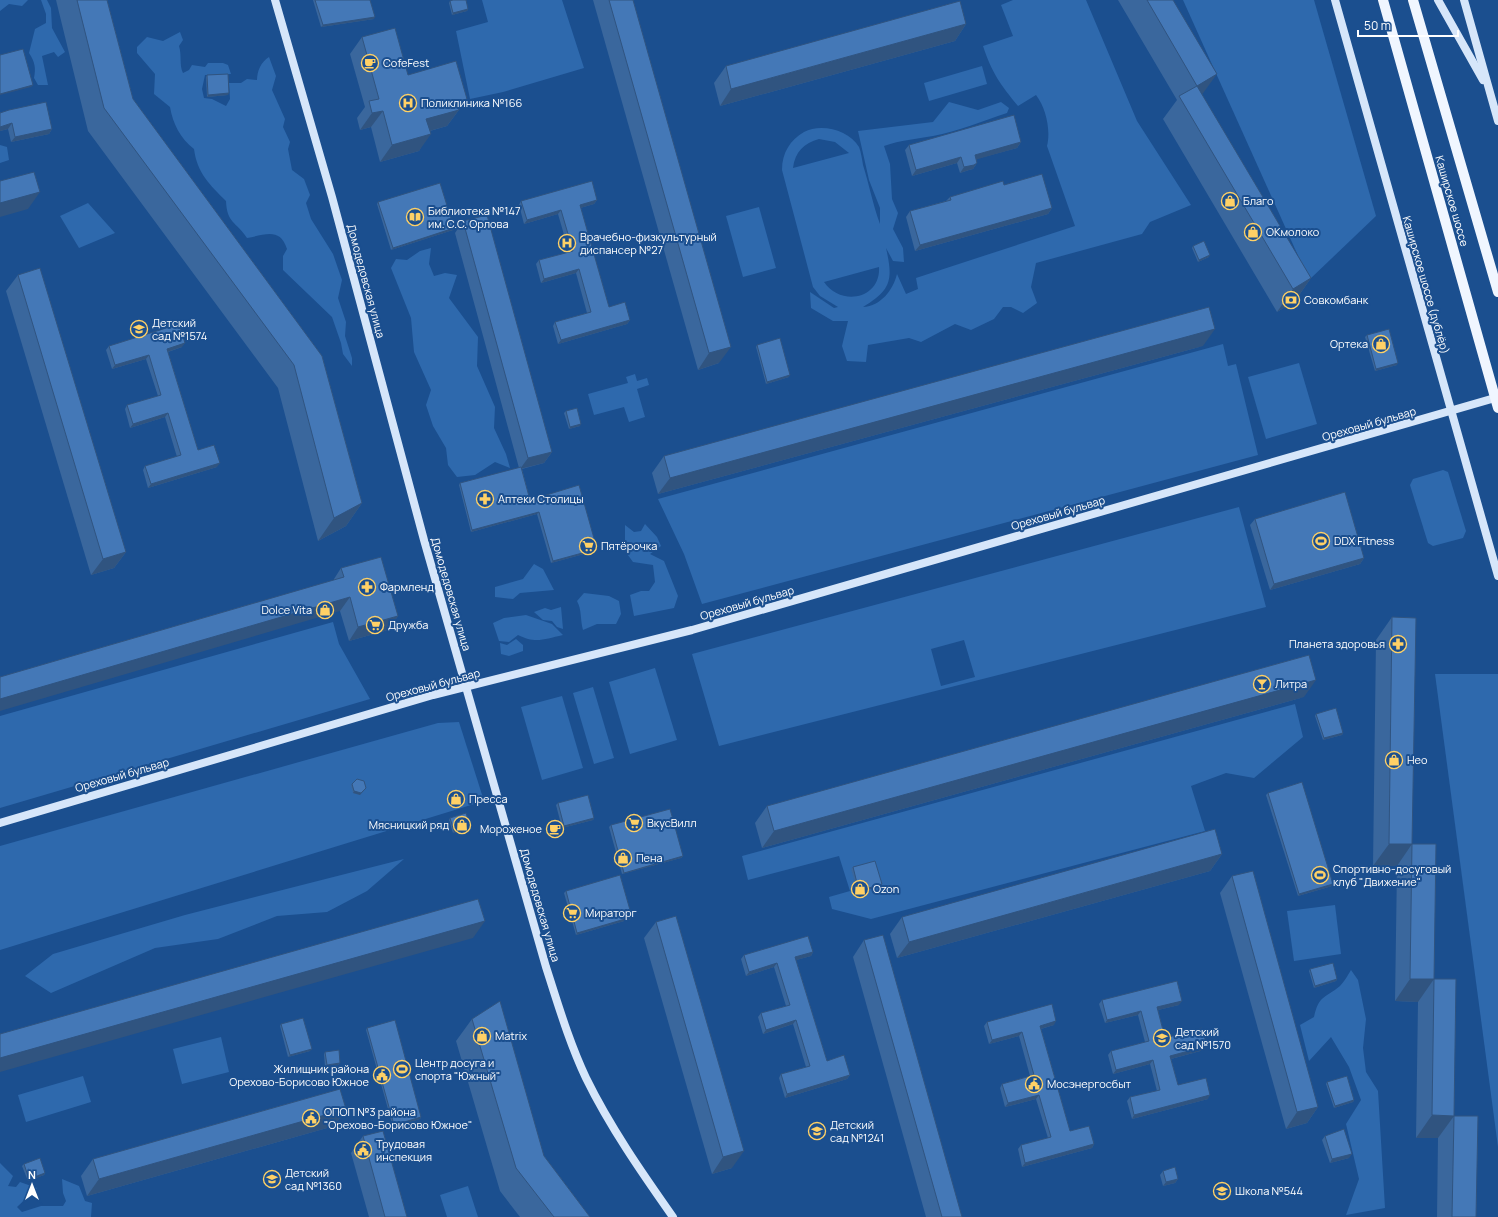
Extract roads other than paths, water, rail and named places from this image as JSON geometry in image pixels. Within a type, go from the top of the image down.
[{"type":"main road","name":"Домодедовская улица","points":[[275,0],[332,198],[465,687],[498,796],[546,967],[586,1078],[611,1124],[673,1217]]},
{"type":"main road","name":"Каширское шоссе (дублёр)","points":[[1335,0],[1450,411],[1498,576]]},
{"type":"main road","name":"Каширское шоссе","points":[[1383,0],[1497,401]]},
{"type":"main road","name":"Каширское шоссе","points":[[1413,0],[1498,292]]},
{"type":"main road","points":[[1438,0],[1490,92]]},
{"type":"main road","points":[[1464,0],[1498,121]]},
{"type":"main road","name":"Ореховый бульвар","points":[[0,823],[465,687],[692,630],[1450,411],[1497,401]]},
{"type":"place","name":"CofeFest","points":[[370,63]]},
{"type":"place","name":"Поликлиника №166","points":[[408,103]]},
{"type":"place","name":"Благо","points":[[1230,201]]},
{"type":"place","name":"Библиотека №147 им. С.С. Орлова","points":[[415,217]]},
{"type":"place","name":"ОКмолоко","points":[[1253,232]]},
{"type":"place","name":"Врачебно-физкультурный диспансер №27","points":[[567,243]]},
{"type":"place","name":"Совкомбанк","points":[[1291,300]]},
{"type":"place","name":"Детский сад №1574","points":[[139,329]]},
{"type":"place","name":"Ортека","points":[[1381,344]]},
{"type":"place","name":"Аптеки Столицы","points":[[485,499]]},
{"type":"place","name":"DDX Fitness","points":[[1321,541]]},
{"type":"place","name":"Пятёрочка","points":[[588,546]]},
{"type":"place","name":"Фармленд","points":[[367,587]]},
{"type":"place","name":"Dolce Vita","points":[[325,610]]},
{"type":"place","name":"Дружба","points":[[375,625]]},
{"type":"place","name":"Планета здоровья","points":[[1398,644]]},
{"type":"place","name":"Литра","points":[[1262,684]]},
{"type":"place","name":"Нео","points":[[1394,760]]},
{"type":"place","name":"Пресса","points":[[456,799]]},
{"type":"place","name":"ВкусВилл","points":[[634,823]]},
{"type":"place","name":"Мясницкий ряд","points":[[462,825]]},
{"type":"place","name":"Мороженое","points":[[555,829]]},
{"type":"place","name":"Пена","points":[[623,858]]},
{"type":"place","name":"Спортивно-досуговый клуб \"Движение\"","points":[[1320,875]]},
{"type":"place","name":"Ozon","points":[[860,889]]},
{"type":"place","name":"Мираторг","points":[[572,913]]},
{"type":"place","name":"Matrix","points":[[482,1036]]},
{"type":"place","name":"Детский сад №1570","points":[[1162,1038]]},
{"type":"place","name":"Центр досуга и спорта \"Южный\"","points":[[402,1069]]},
{"type":"place","name":"Жилищник района Орехово-Борисово Южное","points":[[382,1075]]},
{"type":"place","name":"Мосэнергосбыт","points":[[1034,1084]]},
{"type":"place","name":"ОПОП №3 района \"Орехово-Борисово Южное\"","points":[[311,1118]]},
{"type":"place","name":"Детский сад №1241","points":[[817,1131]]},
{"type":"place","name":"Трудовая инспекция","points":[[363,1150]]},
{"type":"place","name":"Детский сад №1360","points":[[272,1179]]},
{"type":"place","name":"Школа №544","points":[[1222,1191]]}]
